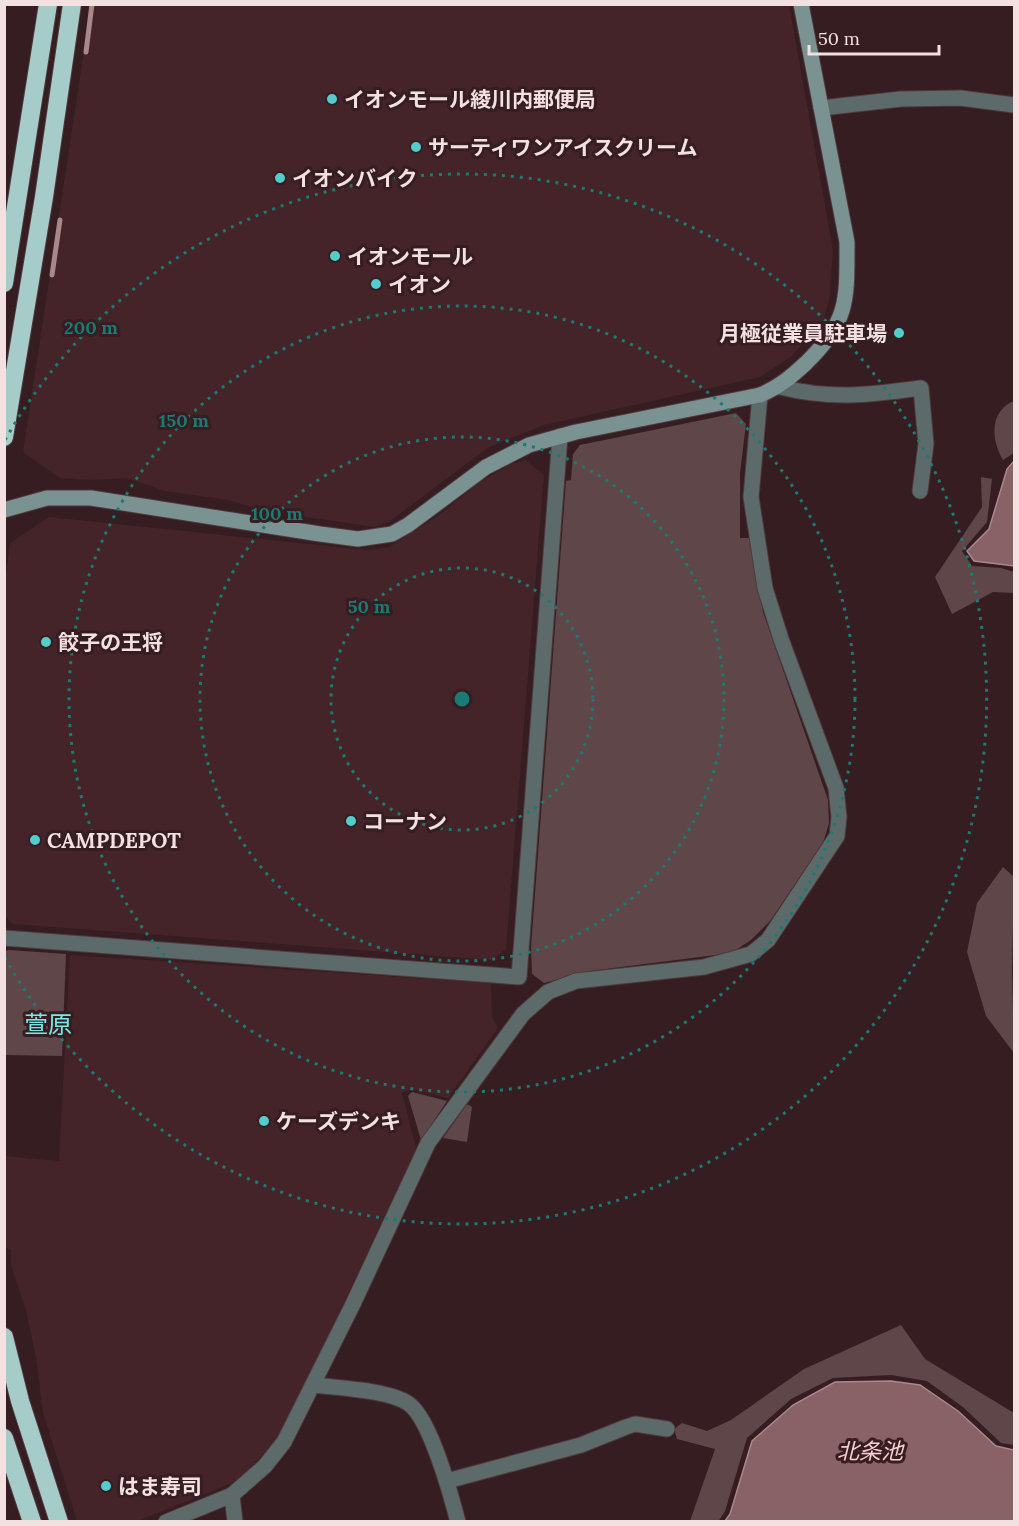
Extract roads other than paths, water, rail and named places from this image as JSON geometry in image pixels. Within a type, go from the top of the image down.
[{"type":"highway","points":[[4,283],[48,4]]},
{"type":"highway","points":[[4,437],[72,4]]},
{"type":"highway","points":[[4,1337],[20,1401],[59,1521]]},
{"type":"highway","points":[[4,1438],[32,1521]]},
{"type":"street","points":[[4,510],[47,498],[91,498],[320,534],[358,539],[376,538],[392,534],[408,525],[486,467],[510,453],[560,436],[760,395],[780,387],[824,345],[839,323],[844,301],[847,242],[801,4]]},
{"type":"street","points":[[821,108],[901,99],[960,98],[1014,105]]},
{"type":"street","points":[[780,387],[813,396],[859,396],[921,388],[926,444],[920,491]]},
{"type":"street","points":[[166,1521],[232,1495],[265,1466],[284,1442],[314,1385],[428,1143],[523,1014],[548,992],[576,981],[704,967],[751,954],[768,940],[837,836],[839,817],[836,788],[781,639],[765,588],[751,497],[760,395]]},
{"type":"street","points":[[4,938],[519,977],[560,436]]},
{"type":"street","points":[[314,1385],[388,1396],[407,1402],[418,1413],[447,1481],[458,1521]]},
{"type":"street","points":[[447,1481],[581,1445],[636,1424],[667,1429]]},
{"type":"street","points":[[232,1495],[235,1521]]},
{"type":"water","points":[[1014,461],[1014,566],[974,561],[967,551],[989,529],[1007,469]]},
{"type":"water","name":"北条池","points":[[891,1381],[920,1385],[958,1411],[996,1446],[1014,1450],[1014,1521],[725,1521],[730,1514],[752,1441],[793,1405],[835,1382]]},
{"type":"waterway","points":[[86,52],[92,4]]},
{"type":"waterway","points":[[52,275],[60,220]]},
{"type":"place","name":"イオンモール綾川内郵便局","points":[[332,99]]},
{"type":"place","name":"サーティワンアイスクリーム","points":[[416,147]]},
{"type":"place","name":"イオンバイク","points":[[280,178]]},
{"type":"place","name":"イオンモール","points":[[335,256]]},
{"type":"place","name":"イオン","points":[[376,284]]},
{"type":"place","name":"月極従業員駐車場","points":[[899,333]]},
{"type":"place","name":"餃子の王将","points":[[46,642]]},
{"type":"place","name":"コーナン","points":[[351,821]]},
{"type":"place","name":"CAMPDEPOT","points":[[35,840]]},
{"type":"place","name":"ケーズデンキ","points":[[264,1121]]},
{"type":"place","name":"はま寿司","points":[[106,1486]]},
{"type":"district","name":"萱原","points":[[48,1024]]}]
